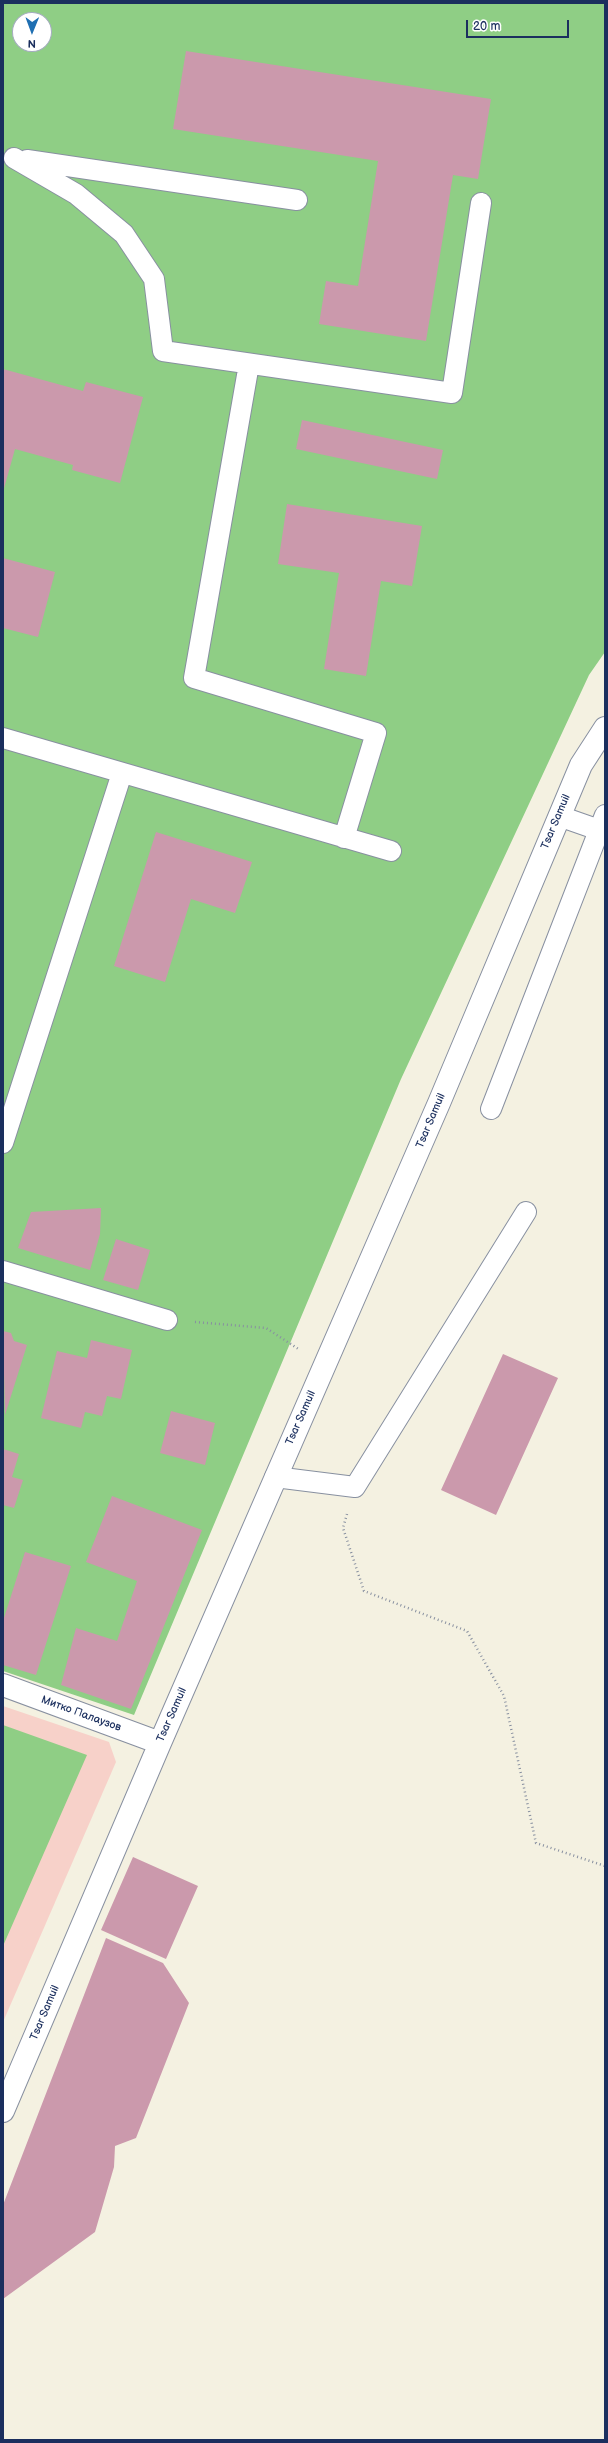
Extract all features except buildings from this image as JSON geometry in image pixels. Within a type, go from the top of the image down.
[{"type":"street","name":"Tsar Samuil","points":[[3,2111],[275,1477],[439,1103],[581,765],[605,728]]},
{"type":"street","name":"Митко Палаузов","points":[[3,1685],[160,1743]]},
{"type":"lane","points":[[9,157],[297,200]]},
{"type":"lane","points":[[9,157],[76,194],[124,234],[154,279],[163,351],[452,393],[481,203]]},
{"type":"lane","points":[[249,364],[194,678],[376,733],[344,838]]},
{"type":"lane","points":[[3,738],[391,851]]},
{"type":"lane","points":[[3,1143],[122,773]]},
{"type":"lane","points":[[491,1109],[602,822],[559,816]]},
{"type":"lane","points":[[275,1477],[355,1487],[526,1212]]},
{"type":"lane","points":[[3,1271],[167,1320]]},
{"type":"path","points":[[167,1320],[266,1328],[324,1366]]},
{"type":"path","points":[[355,1487],[343,1528],[364,1591],[467,1631],[504,1696],[536,1842],[605,1866]]},
{"type":"shaded area","points":[[3,1706],[109,1742],[116,1762],[3,2022]]},
{"type":"green space","points":[[3,3],[605,3],[605,652],[589,675],[401,1079],[134,1715],[3,1671]]},
{"type":"green space","points":[[3,1725],[87,1755],[3,1946]]}]
